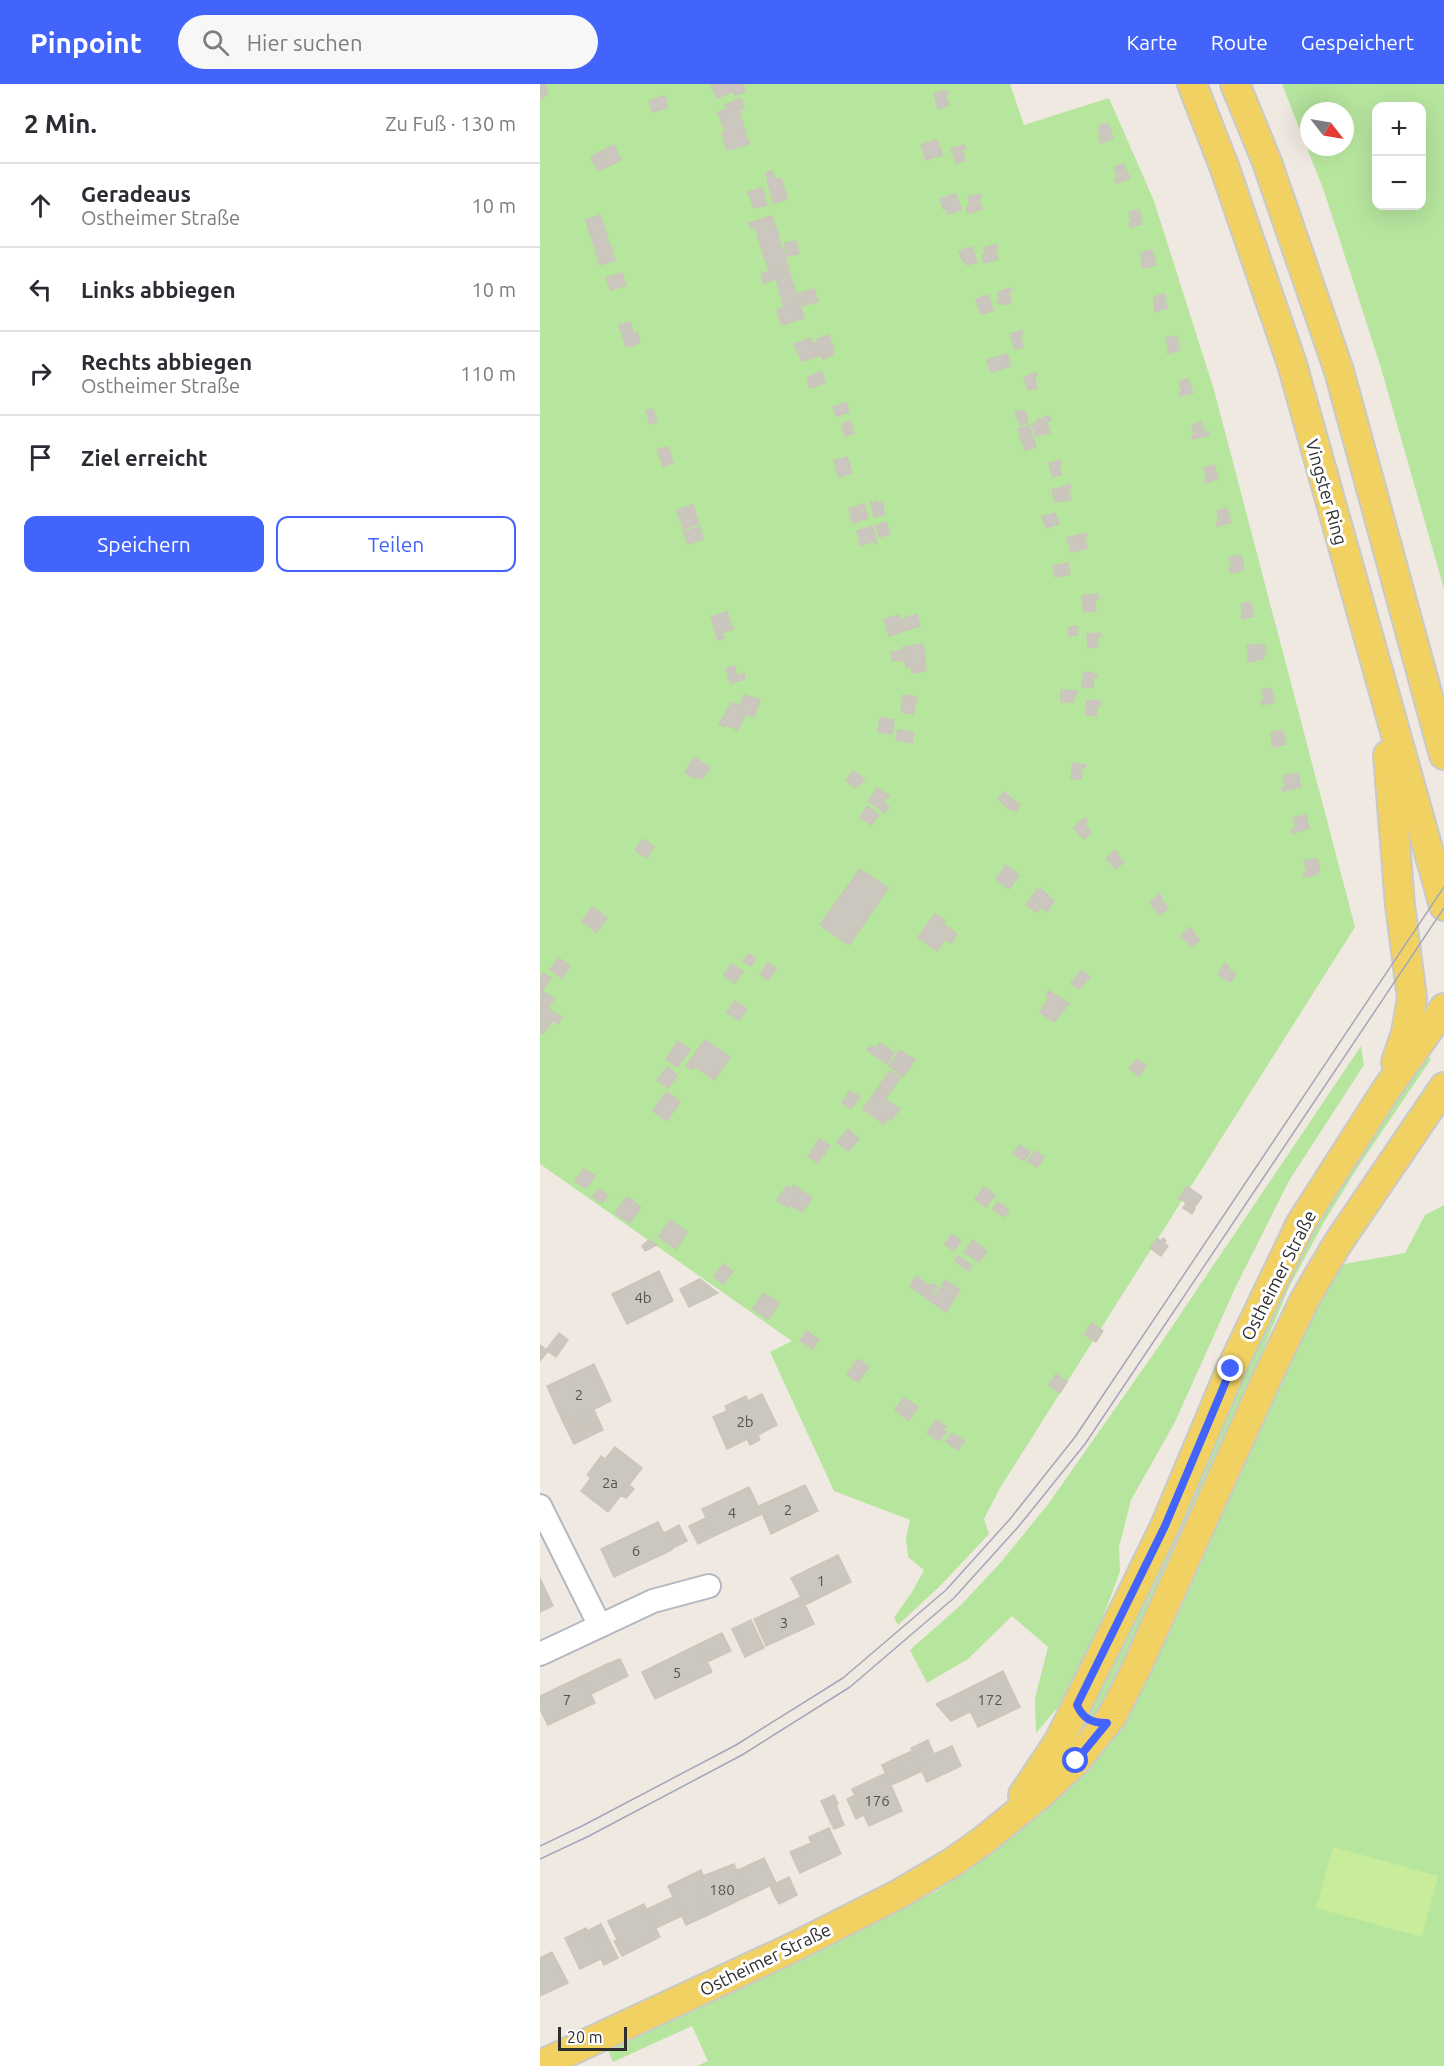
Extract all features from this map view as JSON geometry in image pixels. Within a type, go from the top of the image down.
[{"type":"main road","name":"Vingster Ring","points":[[1192,84],[1224,166],[1292,364],[1444,906]]},
{"type":"main road","points":[[1234,84],[1267,162],[1339,371],[1444,755]]},
{"type":"main road","points":[[1384,696],[1400,905],[1412,998],[1406,1033],[1386,1090]]},
{"type":"main road","name":"Ostheimer Straße","points":[[984,1840],[1026,1792],[1059,1741],[1165,1526],[1231,1369],[1302,1223],[1386,1090],[1444,1008]]},
{"type":"main road","name":"Ostheimer Straße","points":[[540,2065],[794,1947],[899,1894],[953,1862],[984,1840],[1042,1794],[1076,1761],[1112,1716],[1136,1669],[1305,1299],[1338,1243],[1444,1088]]},
{"type":"main road","points":[[1077,1705],[1081,1714],[1088,1720],[1107,1723]]},
{"type":"street","points":[[540,1506],[600,1626]]},
{"type":"street","points":[[540,1654],[653,1601],[709,1586]]},
{"type":"green space","points":[[540,84],[1010,84],[1024,125],[1109,98],[1154,201],[1214,390],[1355,927],[1000,1488],[984,1519],[989,1534],[941,1585],[898,1625],[894,1618],[924,1570],[908,1557],[906,1538],[910,1520],[834,1491],[770,1352],[792,1341],[540,1164]]},
{"type":"green space","points":[[1282,84],[1444,84],[1444,589],[1381,368],[1324,191],[1310,156],[1354,156],[1354,102],[1300,102],[1300,130]]},
{"type":"green space","points":[[1361,1046],[1364,1065],[1290,1179],[1237,1284],[1175,1422],[1131,1500],[1119,1547],[1120,1571],[1081,1667],[1059,1706],[1036,1733],[1035,1698],[1048,1647],[1012,1616],[968,1659],[927,1683],[910,1650],[962,1604],[1002,1561],[1049,1503],[1159,1346]]},
{"type":"green space","points":[[1425,1055],[1431,1059],[1356,1170],[1324,1222],[1289,1287],[1157,1605],[1098,1716],[1090,1716],[1088,1713],[1142,1609],[1283,1276]]},
{"type":"green space","points":[[1444,1205],[1444,2066],[697,2066],[708,2061],[692,2026],[613,2062],[606,2046],[937,1891],[1021,1829],[1078,1778],[1135,1701],[1177,1617],[1298,1346],[1339,1265],[1405,1253],[1425,1215]]},
{"type":"green space","points":[[1333,1847],[1438,1876],[1422,1937],[1316,1908]]},
{"type":"building","points":[[540,84],[544,84],[548,91],[545,93],[547,95],[540,99]]},
{"type":"building","points":[[743,84],[745,92],[735,95],[733,91],[717,98],[711,85]]},
{"type":"building","points":[[946,90],[948,94],[945,95],[949,105],[938,109],[934,94]]},
{"type":"building","points":[[665,96],[668,107],[653,112],[649,101]]},
{"type":"building","points":[[741,98],[744,109],[739,111],[737,106],[727,109],[725,105]]},
{"type":"building","points":[[737,106],[749,144],[727,150],[722,133],[725,132],[718,112]]},
{"type":"building","points":[[1108,123],[1113,138],[1101,143],[1098,127]]},
{"type":"building","points":[[937,140],[942,155],[926,160],[921,145]]},
{"type":"building","points":[[614,145],[621,160],[598,171],[591,157]]},
{"type":"building","points":[[964,145],[965,149],[962,150],[965,161],[956,163],[951,149]]},
{"type":"building","points":[[1123,164],[1130,178],[1117,183],[1115,179],[1118,178],[1114,167]]},
{"type":"building","points":[[772,171],[775,180],[781,178],[787,199],[773,203],[766,173]]},
{"type":"building","points":[[762,188],[767,205],[754,208],[748,192]]},
{"type":"building","points":[[956,194],[961,210],[948,214],[946,208],[943,209],[940,199]]},
{"type":"building","points":[[980,194],[981,197],[978,198],[982,209],[968,213],[966,208],[970,206],[968,197]]},
{"type":"building","points":[[1139,210],[1142,224],[1131,227],[1129,212]]},
{"type":"building","points":[[600,215],[615,260],[600,265],[586,220]]},
{"type":"building","points":[[772,216],[788,267],[769,272],[755,227],[751,229],[749,223]]},
{"type":"building","points":[[796,241],[799,254],[786,256],[785,243]]},
{"type":"building","points":[[997,244],[995,248],[998,259],[984,263],[982,255],[986,254],[984,248]]},
{"type":"building","points":[[972,247],[977,262],[967,265],[966,261],[963,262],[959,251]]},
{"type":"building","points":[[1152,250],[1156,265],[1143,268],[1141,253]]},
{"type":"building","points":[[788,267],[790,274],[763,283],[761,274]]},
{"type":"building","points":[[622,273],[626,285],[611,290],[606,278]]},
{"type":"building","points":[[790,274],[804,318],[782,325],[777,310],[784,307],[776,279]]},
{"type":"building","points":[[1010,288],[1011,292],[1008,293],[1011,303],[998,304],[997,300],[1000,300],[998,292]]},
{"type":"building","points":[[814,289],[818,301],[802,306],[798,294]]},
{"type":"building","points":[[1164,294],[1167,308],[1155,312],[1154,297]]},
{"type":"building","points":[[988,295],[993,311],[981,314],[976,299]]},
{"type":"building","points":[[630,322],[633,333],[637,332],[640,343],[626,347],[619,325]]},
{"type":"building","points":[[1022,331],[1023,334],[1020,335],[1023,347],[1015,349],[1010,334]]},
{"type":"building","points":[[829,335],[833,355],[823,359],[821,355],[817,356],[813,344],[818,342],[817,339]]},
{"type":"building","points":[[1176,336],[1180,350],[1167,353],[1169,349],[1166,338]]},
{"type":"building","points":[[811,338],[817,357],[802,361],[794,344]]},
{"type":"building","points":[[1007,354],[1011,366],[991,372],[987,360]]},
{"type":"building","points":[[821,371],[825,383],[810,388],[807,378]]},
{"type":"building","points":[[1037,373],[1034,377],[1037,388],[1028,390],[1024,377]]},
{"type":"building","points":[[1188,379],[1193,393],[1180,396],[1179,393],[1182,392],[1179,382]]},
{"type":"building","points":[[846,403],[849,412],[836,416],[833,407]]},
{"type":"building","points":[[653,409],[657,422],[650,424],[646,411]]},
{"type":"building","points":[[1025,411],[1028,422],[1020,425],[1015,412]]},
{"type":"building","points":[[1049,416],[1051,420],[1047,422],[1050,433],[1042,435],[1037,420]]},
{"type":"building","points":[[850,421],[854,433],[845,436],[842,424]]},
{"type":"building","points":[[1201,422],[1204,432],[1208,432],[1209,435],[1193,439],[1192,436],[1195,435],[1192,425]]},
{"type":"building","points":[[1038,423],[1041,434],[1036,436],[1032,424]]},
{"type":"building","points":[[1029,425],[1036,447],[1025,450],[1018,429]]},
{"type":"building","points":[[668,447],[673,463],[663,466],[657,450]]},
{"type":"building","points":[[847,457],[852,473],[839,477],[834,461]]},
{"type":"building","points":[[1060,460],[1061,464],[1058,465],[1062,475],[1053,477],[1049,463]]},
{"type":"building","points":[[1214,465],[1218,479],[1205,483],[1204,479],[1207,478],[1204,468]]},
{"type":"building","points":[[1070,484],[1071,488],[1068,489],[1071,499],[1062,502],[1057,489]]},
{"type":"building","points":[[1057,489],[1061,500],[1055,502],[1052,490]]},
{"type":"building","points":[[877,501],[878,504],[882,503],[885,514],[874,517],[871,502]]},
{"type":"building","points":[[864,504],[868,518],[853,523],[849,509]]},
{"type":"building","points":[[693,505],[699,524],[683,529],[677,510]]},
{"type":"building","points":[[1227,508],[1231,523],[1217,526],[1219,521],[1217,511]]},
{"type":"building","points":[[1055,513],[1059,524],[1046,528],[1042,517]]},
{"type":"building","points":[[886,522],[890,534],[879,537],[876,525]]},
{"type":"building","points":[[872,526],[877,543],[873,541],[861,545],[857,531]]},
{"type":"building","points":[[700,527],[703,539],[688,544],[684,532]]},
{"type":"building","points":[[1086,533],[1087,536],[1084,537],[1087,548],[1075,551],[1071,537]]},
{"type":"building","points":[[1071,537],[1075,551],[1071,552],[1067,538]]},
{"type":"building","points":[[1241,555],[1244,570],[1230,573],[1229,568],[1232,568],[1229,558]]},
{"type":"building","points":[[1068,563],[1070,574],[1055,577],[1053,566]]},
{"type":"building","points":[[1098,594],[1099,599],[1095,599],[1096,611],[1084,612],[1082,596]]},
{"type":"building","points":[[1250,602],[1254,616],[1242,619],[1241,604]]},
{"type":"building","points":[[727,612],[733,629],[722,633],[724,638],[718,640],[711,617]]},
{"type":"building","points":[[917,614],[920,626],[903,631],[900,620]]},
{"type":"building","points":[[899,615],[903,631],[889,636],[884,619]]},
{"type":"building","points":[[1077,626],[1078,635],[1069,636],[1069,627]]},
{"type":"building","points":[[1100,633],[1100,637],[1097,637],[1098,647],[1088,648],[1087,634]]},
{"type":"building","points":[[923,644],[925,671],[912,673],[911,667],[906,668],[903,647]]},
{"type":"building","points":[[1261,644],[1265,646],[1264,659],[1248,662],[1247,646]]},
{"type":"building","points":[[903,650],[905,660],[892,661],[891,652]]},
{"type":"building","points":[[734,666],[737,676],[744,674],[745,679],[731,683],[726,668]]},
{"type":"building","points":[[1084,672],[1097,674],[1097,677],[1094,677],[1093,688],[1082,687]]},
{"type":"building","points":[[1271,688],[1275,702],[1262,705],[1261,701],[1264,700],[1262,690]]},
{"type":"building","points":[[1061,690],[1077,691],[1077,696],[1073,696],[1073,702],[1061,702]]},
{"type":"building","points":[[744,695],[760,700],[754,717],[746,714],[737,730],[726,724],[724,727],[719,724],[732,703],[740,706]]},
{"type":"building","points":[[903,695],[917,697],[913,714],[902,712]]},
{"type":"building","points":[[1087,700],[1100,701],[1100,705],[1097,704],[1096,716],[1086,715]]},
{"type":"building","points":[[880,718],[894,720],[892,734],[878,732]]},
{"type":"building","points":[[898,730],[914,732],[912,743],[896,740]]},
{"type":"building","points":[[1282,730],[1286,744],[1273,747],[1271,733]]},
{"type":"building","points":[[694,757],[710,768],[702,779],[698,776],[695,779],[685,772]]},
{"type":"building","points":[[1073,763],[1086,765],[1082,768],[1081,779],[1071,778]]},
{"type":"building","points":[[853,771],[865,779],[855,788],[846,781]]},
{"type":"building","points":[[1298,774],[1301,787],[1283,791],[1282,788],[1286,787],[1283,776]]},
{"type":"building","points":[[877,788],[889,796],[883,803],[889,807],[885,813],[868,801]]},
{"type":"building","points":[[1004,792],[1020,805],[1016,811],[1008,808],[998,799]]},
{"type":"building","points":[[868,806],[879,815],[871,825],[860,817]]},
{"type":"building","points":[[1306,815],[1309,828],[1293,833],[1292,829],[1296,828],[1293,818]]},
{"type":"building","points":[[1084,818],[1087,821],[1084,824],[1091,832],[1084,839],[1074,828]]},
{"type":"building","points":[[643,839],[654,847],[646,858],[635,850]]},
{"type":"building","points":[[1115,850],[1124,862],[1116,869],[1106,859]]},
{"type":"building","points":[[1317,859],[1320,871],[1317,872],[1318,874],[1304,877],[1304,873],[1307,873],[1304,861]]},
{"type":"building","points":[[1006,865],[1019,875],[1009,889],[996,879]]},
{"type":"building","points":[[860,869],[888,888],[849,945],[820,925]]},
{"type":"building","points":[[1037,889],[1040,891],[1041,889],[1054,901],[1047,912],[1041,907],[1037,912],[1026,905]]},
{"type":"building","points":[[1159,894],[1162,898],[1160,899],[1168,908],[1161,915],[1150,903]]},
{"type":"building","points":[[592,907],[607,918],[597,932],[582,921]]},
{"type":"building","points":[[935,914],[945,921],[943,924],[957,934],[951,943],[945,939],[937,951],[918,937]]},
{"type":"building","points":[[1190,927],[1199,940],[1192,947],[1181,936]]},
{"type":"building","points":[[748,954],[756,959],[751,966],[743,961]]},
{"type":"building","points":[[559,958],[570,966],[562,978],[550,970]]},
{"type":"building","points":[[768,963],[776,969],[768,980],[760,974]]},
{"type":"building","points":[[1225,963],[1229,966],[1227,968],[1236,974],[1230,982],[1218,974]]},
{"type":"building","points":[[732,964],[743,972],[735,983],[724,975]]},
{"type":"building","points":[[1082,970],[1090,977],[1079,989],[1071,983]]},
{"type":"building","points":[[543,973],[551,978],[542,991],[554,999],[548,1008],[540,1003],[540,978]]},
{"type":"building","points":[[1049,991],[1069,1004],[1054,1022],[1040,1012],[1049,998],[1046,996]]},
{"type":"building","points":[[735,1001],[747,1009],[739,1020],[727,1012]]},
{"type":"building","points":[[540,1003],[562,1018],[558,1024],[553,1020],[543,1034],[540,1032]]},
{"type":"building","points":[[705,1040],[730,1057],[714,1080],[695,1066],[692,1070],[686,1066]]},
{"type":"building","points":[[678,1041],[690,1050],[677,1067],[666,1059]]},
{"type":"building","points":[[880,1043],[894,1053],[887,1064],[867,1050],[871,1046],[875,1049]]},
{"type":"building","points":[[900,1050],[915,1060],[903,1077],[889,1066]]},
{"type":"building","points":[[1137,1059],[1146,1066],[1139,1076],[1129,1069]]},
{"type":"building","points":[[667,1067],[677,1075],[668,1088],[657,1080]]},
{"type":"building","points":[[890,1071],[900,1078],[885,1099],[900,1109],[891,1120],[888,1118],[884,1124],[863,1109]]},
{"type":"building","points":[[850,1091],[860,1097],[851,1109],[842,1102]]},
{"type":"building","points":[[666,1092],[680,1102],[667,1121],[653,1111]]},
{"type":"building","points":[[848,1129],[859,1139],[848,1151],[837,1142]]},
{"type":"building","points":[[820,1139],[830,1146],[818,1163],[808,1156]]},
{"type":"building","points":[[1020,1145],[1030,1152],[1024,1161],[1013,1154]]},
{"type":"building","points":[[1035,1151],[1044,1157],[1037,1167],[1028,1161]]},
{"type":"building","points":[[584,1169],[595,1176],[586,1188],[575,1181]]},
{"type":"building","points":[[794,1185],[801,1191],[789,1208],[777,1200],[787,1186],[791,1189]]},
{"type":"building","points":[[1187,1186],[1202,1197],[1194,1208],[1179,1198]]},
{"type":"building","points":[[984,1187],[995,1195],[986,1207],[975,1199]]},
{"type":"building","points":[[599,1189],[608,1195],[602,1203],[593,1197]]},
{"type":"building","points":[[801,1191],[812,1198],[802,1212],[791,1205]]},
{"type":"building","points":[[627,1197],[641,1207],[630,1223],[615,1213]]},
{"type":"building","points":[[998,1202],[1009,1210],[1004,1217],[993,1209]]},
{"type":"building","points":[[1186,1203],[1195,1209],[1192,1214],[1183,1208]]},
{"type":"building","points":[[670,1220],[687,1232],[676,1249],[659,1237]]},
{"type":"building","points":[[952,1234],[961,1241],[954,1251],[945,1244]]},
{"type":"building","points":[[1157,1238],[1161,1241],[1163,1238],[1166,1241],[1164,1243],[1168,1246],[1161,1256],[1150,1248]]},
{"type":"building","points":[[649,1240],[657,1245],[645,1251],[642,1246]]},
{"type":"building","points":[[973,1240],[987,1251],[979,1262],[964,1252]]},
{"type":"building","points":[[958,1256],[972,1266],[969,1271],[955,1261]]},
{"type":"building","points":[[723,1264],[733,1271],[723,1284],[714,1277]]},
{"type":"building","points":[[659,1271],[673,1301],[627,1324],[612,1294]]},
{"type":"building","points":[[916,1276],[930,1286],[924,1296],[910,1286]]},
{"type":"building","points":[[700,1279],[718,1293],[689,1307],[680,1289]]},
{"type":"building","points":[[946,1280],[960,1290],[946,1312],[929,1300],[932,1295],[934,1297]]},
{"type":"building","points":[[932,1284],[937,1287],[929,1300],[924,1296]]},
{"type":"building","points":[[764,1293],[779,1303],[768,1319],[753,1309]]},
{"type":"building","points":[[1092,1323],[1103,1331],[1096,1342],[1084,1334]]},
{"type":"building","points":[[807,1331],[819,1340],[812,1349],[800,1340]]},
{"type":"building","points":[[559,1333],[568,1340],[556,1357],[546,1350]]},
{"type":"building","points":[[540,1345],[548,1351],[540,1361]]},
{"type":"building","points":[[858,1359],[869,1367],[858,1382],[847,1374]]},
{"type":"building","points":[[594,1364],[611,1401],[564,1424],[547,1386]]},
{"type":"building","points":[[1056,1374],[1067,1382],[1060,1393],[1049,1385]]},
{"type":"building","points":[[762,1394],[777,1425],[758,1435],[760,1440],[750,1445],[747,1439],[727,1449],[713,1417],[727,1411],[725,1406],[746,1396],[748,1401]]},
{"type":"building","points":[[904,1398],[918,1407],[909,1420],[895,1410]]},
{"type":"building","points":[[594,1410],[599,1421],[569,1434],[564,1424]]},
{"type":"building","points":[[936,1420],[946,1427],[943,1430],[946,1432],[939,1441],[927,1433]]},
{"type":"building","points":[[599,1421],[603,1430],[574,1444],[569,1434]]},
{"type":"building","points":[[952,1433],[964,1441],[958,1450],[946,1442]]},
{"type":"building","points":[[615,1447],[642,1468],[629,1485],[634,1489],[626,1498],[621,1495],[608,1512],[581,1491],[591,1478],[587,1475],[601,1456],[605,1459]]},
{"type":"building","points":[[805,1485],[818,1511],[771,1534],[759,1506]]},
{"type":"building","points":[[749,1487],[762,1514],[714,1536],[702,1509]]},
{"type":"building","points":[[706,1518],[714,1536],[698,1544],[689,1526]]},
{"type":"building","points":[[658,1522],[672,1550],[614,1577],[601,1549]]},
{"type":"building","points":[[679,1525],[687,1541],[671,1549],[664,1533]]},
{"type":"building","points":[[838,1555],[851,1582],[805,1605],[791,1578]]},
{"type":"building","points":[[540,1578],[553,1606],[540,1612]]},
{"type":"building","points":[[801,1597],[814,1624],[766,1646],[754,1619]]},
{"type":"building","points":[[751,1620],[764,1648],[745,1657],[732,1629]]},
{"type":"building","points":[[722,1633],[731,1651],[707,1662],[699,1644]]},
{"type":"building","points":[[699,1644],[712,1672],[655,1699],[642,1672]]},
{"type":"building","points":[[620,1659],[628,1676],[616,1682],[607,1664]]},
{"type":"building","points":[[607,1664],[616,1682],[591,1694],[582,1676]]},
{"type":"building","points":[[1003,1671],[1020,1707],[978,1727],[961,1692]]},
{"type":"building","points":[[582,1676],[595,1703],[548,1725],[540,1709],[540,1696]]},
{"type":"building","points":[[961,1692],[970,1712],[951,1721],[936,1704]]},
{"type":"building","points":[[928,1740],[934,1754],[952,1746],[961,1766],[927,1782],[911,1748]]},
{"type":"building","points":[[912,1751],[922,1771],[905,1779],[892,1760]]},
{"type":"building","points":[[892,1760],[905,1779],[891,1785],[882,1765]]},
{"type":"building","points":[[886,1773],[902,1811],[869,1826],[852,1789]]},
{"type":"building","points":[[834,1795],[838,1804],[825,1810],[821,1801]]},
{"type":"building","points":[[855,1795],[864,1815],[856,1819],[847,1799]]},
{"type":"building","points":[[836,1805],[844,1825],[834,1829],[825,1810]]},
{"type":"building","points":[[829,1828],[841,1854],[800,1873],[790,1852],[811,1843],[809,1837]]},
{"type":"building","points":[[764,1858],[776,1883],[748,1896],[736,1871]]},
{"type":"building","points":[[734,1864],[748,1896],[708,1915],[701,1899],[704,1897],[697,1882],[704,1878],[703,1876]]},
{"type":"building","points":[[701,1870],[704,1878],[697,1882],[704,1897],[701,1899],[708,1915],[686,1925],[668,1886]]},
{"type":"building","points":[[789,1877],[793,1886],[774,1895],[770,1886]]},
{"type":"building","points":[[793,1886],[797,1895],[779,1904],[774,1895]]},
{"type":"building","points":[[673,1897],[682,1916],[656,1928],[647,1909]]},
{"type":"building","points":[[644,1904],[660,1937],[622,1956],[614,1941],[617,1940],[608,1921]]},
{"type":"building","points":[[601,1924],[618,1958],[604,1965],[587,1931]]},
{"type":"building","points":[[586,1928],[601,1959],[580,1969],[565,1938]]},
{"type":"building","points":[[552,1952],[568,1983],[540,1996],[540,1958]]},
{"type":"tram line","points":[[540,1846],[736,1745],[843,1678],[946,1590],[1010,1519],[1075,1437],[1444,887]]},
{"type":"tram line","points":[[540,1859],[589,1836],[742,1755],[850,1687],[954,1598],[1019,1526],[1085,1444],[1444,908]]},
{"type":"route","points":[[1076,1761],[1107,1723],[1088,1720],[1081,1714],[1077,1705],[1165,1526],[1231,1369]]}]
